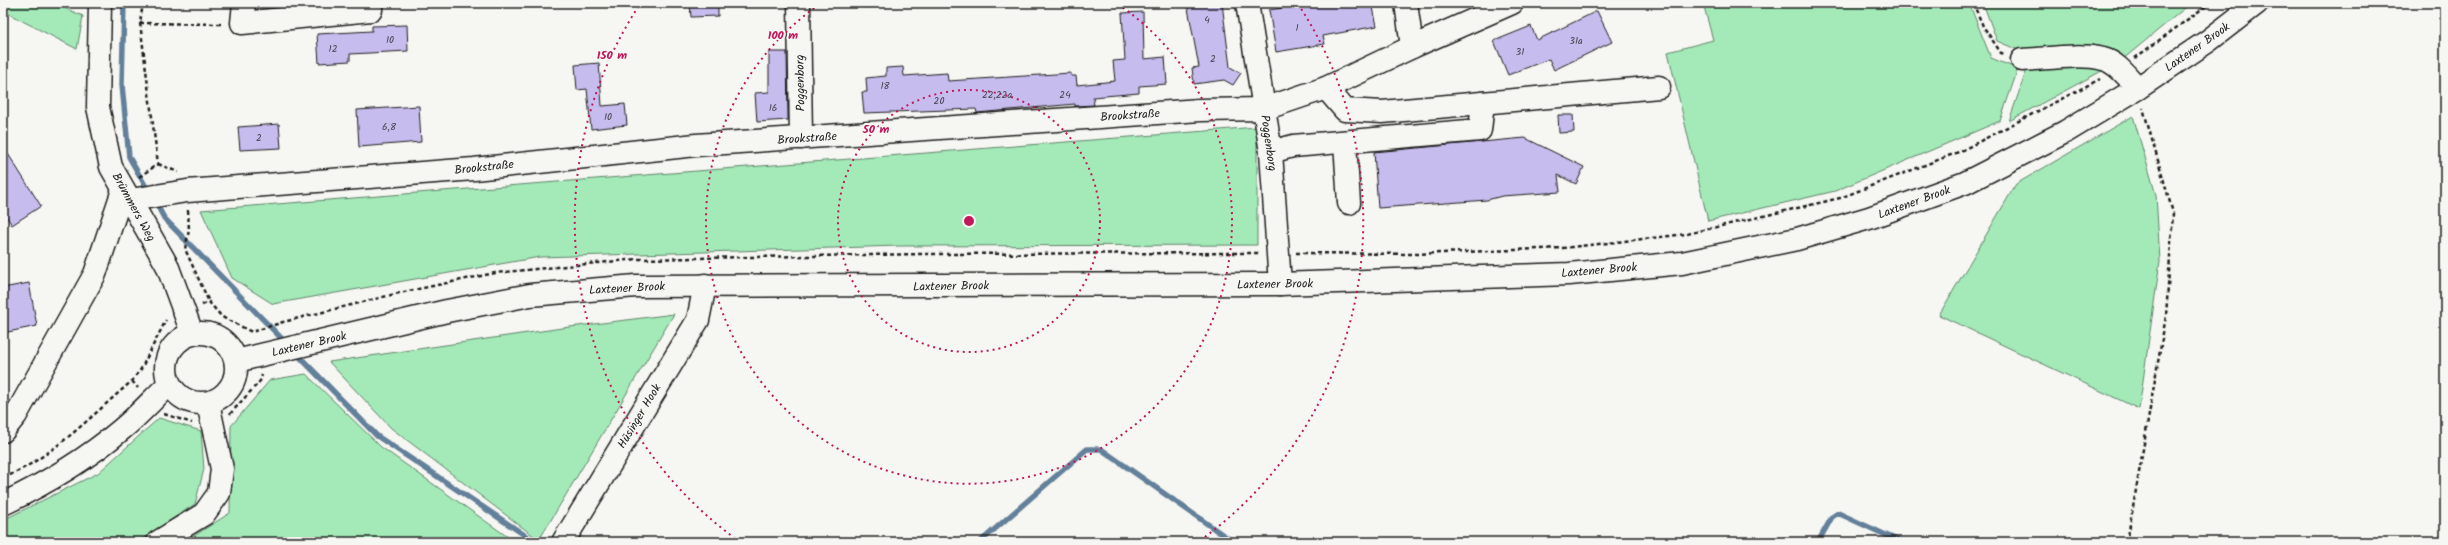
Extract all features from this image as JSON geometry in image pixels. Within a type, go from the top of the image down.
[{"type":"street","name":"Brümmers Weg","points":[[100,3],[98,107],[111,167],[167,265],[192,333]]},
{"type":"street","points":[[243,13],[340,8],[371,10],[371,3]]},
{"type":"street","name":"Poggenborg","points":[[799,3],[801,138]]},
{"type":"street","name":"Poggenborg","points":[[1247,3],[1271,152],[1280,284]]},
{"type":"street","points":[[1406,3],[1412,47]]},
{"type":"street","name":"Brookstraße","points":[[129,197],[474,169],[696,145],[1200,110],[1264,109],[1326,88],[1412,47],[1512,3]]},
{"type":"street","name":"Laxtener Brook","points":[[236,361],[447,311],[530,295],[636,286],[705,285],[812,287],[1280,284],[1569,274],[1682,263],[1797,239],[1869,218],[1965,183],[2064,132],[2138,88],[2208,41],[2257,3]]},
{"type":"street","points":[[2022,60],[2075,57],[2103,59],[2120,69],[2138,88]]},
{"type":"street","points":[[1326,88],[1345,110],[1382,112],[1659,87]]},
{"type":"street","points":[[1271,152],[1293,146],[1480,130],[1484,103]]},
{"type":"street","points":[[1402,110],[1406,137]]},
{"type":"street","points":[[1345,142],[1349,204]]},
{"type":"street","points":[[3,431],[16,415],[95,274],[129,197]]},
{"type":"street","name":"Hüsinger Hook","points":[[563,542],[698,320],[705,285]]},
{"type":"street","points":[[192,333],[211,333],[228,344],[236,361],[236,375],[231,388],[221,398],[208,403],[193,403],[179,396],[169,384],[165,369],[168,353],[178,341],[192,333]]},
{"type":"street","points":[[3,504],[41,486],[81,459],[122,429],[169,384]]},
{"type":"street","points":[[158,542],[204,514],[219,493],[222,468],[208,403]]},
{"type":"path","points":[[143,3],[140,23],[158,164],[149,169]]},
{"type":"path","points":[[1973,3],[1983,26],[2001,52],[2022,60]]},
{"type":"path","points":[[140,23],[191,25],[243,13]]},
{"type":"path","points":[[2127,542],[2166,316],[2173,213],[2138,88]]},
{"type":"path","points":[[189,230],[185,249],[209,302],[222,317],[252,332],[283,322]]},
{"type":"path","points":[[3,478],[17,473],[53,448],[132,381],[144,363],[165,322],[170,316],[209,302]]},
{"type":"green space","points":[[3,3],[53,3],[83,16],[77,49],[3,11]]},
{"type":"green space","points":[[1703,3],[1969,3],[1991,58],[2018,69],[2000,121],[1835,191],[1708,221],[1668,52],[1713,40]]},
{"type":"green space","points":[[1983,3],[2191,3],[2122,60],[2009,121],[2027,69],[2018,50],[1997,41]]},
{"type":"green space","points":[[2133,116],[2156,195],[2160,261],[2139,409],[1939,315],[2016,184]]},
{"type":"green space","points":[[1257,127],[1257,245],[899,246],[540,257],[273,304],[232,278],[201,210]]},
{"type":"green space","points":[[674,314],[539,540],[391,428],[329,362],[562,328]]},
{"type":"green space","points":[[306,374],[381,447],[515,542],[184,542],[230,513],[231,426],[270,380]]},
{"type":"green space","points":[[159,418],[201,431],[204,469],[195,504],[137,542],[3,542],[3,520],[98,473]]},
{"type":"building","points":[[690,3],[718,3],[718,16],[691,17]]},
{"type":"building","points":[[1187,3],[1222,3],[1230,67],[1241,73],[1233,85],[1224,80],[1194,84],[1192,68],[1199,67]]},
{"type":"building","points":[[1315,3],[1372,3],[1377,26],[1323,36],[1325,44],[1276,52],[1269,10]]},
{"type":"building","points":[[1597,11],[1612,42],[1554,70],[1549,59],[1508,75],[1494,41],[1531,26],[1537,40]]},
{"type":"building","points":[[1143,12],[1144,59],[1165,57],[1167,84],[1139,86],[1139,93],[1093,97],[1094,105],[1075,106],[1075,104],[977,113],[976,109],[864,113],[862,92],[867,92],[866,78],[886,76],[886,68],[903,67],[904,76],[947,73],[948,81],[1071,73],[1071,76],[1076,76],[1077,85],[1115,81],[1113,61],[1125,60],[1122,13]]},
{"type":"building","points":[[407,25],[408,51],[350,54],[350,61],[319,63],[317,34],[372,31],[372,26]]},
{"type":"building","points":[[769,52],[787,52],[788,120],[757,122],[755,93],[769,92]]},
{"type":"building","points":[[599,63],[602,106],[625,104],[627,125],[591,129],[587,89],[577,90],[575,65]]},
{"type":"building","points":[[419,106],[421,142],[359,147],[357,110]]},
{"type":"building","points":[[1558,115],[1573,115],[1574,132],[1559,133]]},
{"type":"building","points":[[279,124],[281,148],[240,150],[238,127]]},
{"type":"building","points":[[1525,138],[1584,167],[1576,184],[1558,175],[1560,192],[1502,196],[1487,200],[1378,208],[1374,152]]},
{"type":"building","points":[[3,146],[41,206],[12,225],[3,211]]},
{"type":"building","points":[[29,283],[37,326],[3,333],[3,288]]},
{"type":"waterway","points":[[124,3],[122,85],[129,157],[149,192]]},
{"type":"waterway","points":[[155,201],[164,218],[287,344]]},
{"type":"waterway","points":[[295,352],[377,436],[535,542]]},
{"type":"waterway","points":[[980,542],[1087,449],[1101,449],[1233,542]]},
{"type":"waterway","points":[[1818,542],[1832,517],[1838,513],[1901,542]]}]
